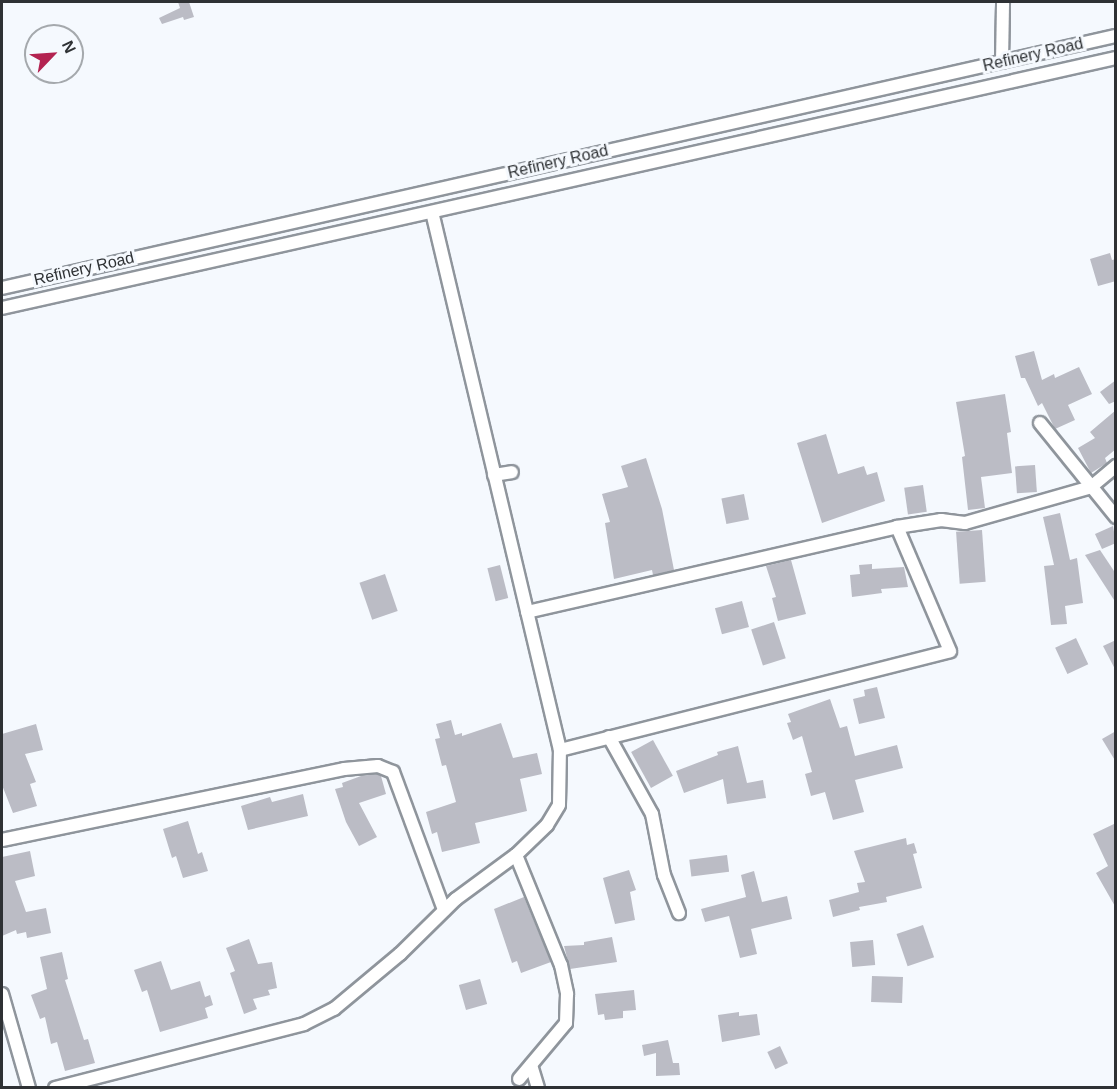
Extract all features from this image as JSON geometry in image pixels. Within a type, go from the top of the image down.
[{"type":"street","points":[[1002,62],[1003,2]]},
{"type":"street","name":"Refinery Road","points":[[2,288],[1116,36]]},
{"type":"street","name":"Refinery Road","points":[[2,308],[1116,58]]},
{"type":"street","points":[[55,1088],[304,1024],[334,1009],[366,985],[456,899],[516,855],[547,825],[559,805],[561,750],[432,212]]},
{"type":"street","points":[[1040,423],[1116,518]]},
{"type":"street","points":[[527,612],[897,527],[941,520],[965,523],[1091,487],[1116,466]]},
{"type":"street","points":[[494,475],[512,472]]},
{"type":"street","points":[[561,750],[950,651],[897,527]]},
{"type":"street","points":[[609,738],[652,814],[664,876],[679,914]]},
{"type":"street","points":[[2,840],[344,769],[378,766],[393,772],[444,910]]},
{"type":"street","points":[[516,855],[561,965],[567,994],[566,1023],[519,1078]]},
{"type":"street","points":[[2,994],[29,1088]]},
{"type":"street","points":[[531,1065],[538,1088]]},
{"type":"building","points":[[178,2],[189,2],[194,17],[184,20],[183,17],[162,24],[159,18],[180,8]]},
{"type":"building","points":[[1110,253],[1112,260],[1116,259],[1116,281],[1098,286],[1090,259]]},
{"type":"building","points":[[1034,351],[1042,380],[1054,374],[1055,378],[1079,367],[1092,394],[1068,405],[1075,420],[1055,429],[1042,403],[1038,406],[1025,378],[1021,378],[1015,356]]},
{"type":"building","points":[[1116,380],[1116,401],[1109,404],[1100,392]]},
{"type":"building","points":[[1005,394],[1011,432],[1007,433],[1012,473],[981,477],[985,508],[968,510],[962,457],[965,456],[956,402]]},
{"type":"building","points":[[1116,410],[1116,449],[1105,458],[1107,463],[1091,473],[1078,448],[1095,438],[1090,432]]},
{"type":"building","points":[[826,434],[838,474],[864,466],[867,475],[877,472],[885,501],[822,523],[797,443]]},
{"type":"building","points":[[646,458],[662,509],[674,570],[653,575],[652,570],[614,579],[605,523],[610,522],[602,494],[628,487],[621,466]]},
{"type":"building","points":[[1035,465],[1037,492],[1017,493],[1015,466]]},
{"type":"building","points":[[923,485],[927,512],[908,514],[904,488]]},
{"type":"building","points":[[744,494],[749,520],[726,524],[721,498]]},
{"type":"building","points":[[1060,513],[1070,560],[1077,558],[1083,603],[1065,606],[1067,624],[1051,625],[1044,566],[1054,565],[1043,517]]},
{"type":"building","points":[[1113,526],[1116,543],[1102,549],[1095,534]]},
{"type":"building","points":[[982,530],[986,582],[960,584],[956,532]]},
{"type":"building","points":[[1100,550],[1116,574],[1116,603],[1085,555]]},
{"type":"building","points":[[791,560],[806,614],[778,621],[772,598],[776,597],[766,566]]},
{"type":"building","points":[[872,564],[872,569],[904,567],[908,587],[881,589],[882,593],[852,597],[850,575],[860,574],[859,565]]},
{"type":"building","points":[[500,565],[508,598],[496,601],[487,568]]},
{"type":"building","points":[[385,574],[398,611],[372,620],[359,583]]},
{"type":"building","points":[[742,601],[749,627],[722,634],[715,608]]},
{"type":"building","points":[[774,622],[786,658],[763,666],[751,629]]},
{"type":"building","points":[[1076,638],[1088,664],[1067,674],[1055,648]]},
{"type":"building","points":[[1116,640],[1116,671],[1103,646]]},
{"type":"building","points":[[877,687],[885,718],[859,724],[853,699],[865,696],[864,690]]},
{"type":"building","points":[[830,699],[840,728],[847,726],[855,756],[897,745],[903,768],[855,780],[864,812],[833,820],[825,792],[811,796],[805,774],[812,772],[802,736],[793,740],[787,723],[791,722],[788,714]]},
{"type":"building","points":[[451,720],[455,735],[462,733],[462,736],[501,723],[513,758],[537,753],[542,774],[520,779],[527,811],[475,823],[480,843],[442,852],[437,832],[432,834],[426,812],[456,802],[446,765],[442,766],[435,739],[440,738],[436,724]]},
{"type":"building","points":[[36,724],[43,750],[25,754],[36,782],[30,784],[37,806],[13,813],[2,785],[2,734]]},
{"type":"building","points":[[1116,731],[1116,762],[1102,739]]},
{"type":"building","points":[[653,740],[673,776],[651,788],[631,752]]},
{"type":"building","points":[[738,746],[747,783],[763,780],[766,798],[727,804],[723,779],[684,793],[676,771],[718,755],[717,752]]},
{"type":"building","points":[[377,774],[381,776],[386,794],[359,803],[377,837],[359,846],[346,822],[335,789],[343,787],[342,783],[361,776]]},
{"type":"building","points":[[303,794],[308,816],[248,830],[241,806],[270,797],[272,802]]},
{"type":"building","points":[[188,821],[198,854],[202,852],[208,871],[183,878],[176,856],[172,858],[163,829]]},
{"type":"building","points":[[1116,823],[1116,908],[1096,873],[1108,866],[1093,834]]},
{"type":"building","points":[[906,838],[907,845],[914,843],[917,853],[913,854],[922,888],[886,897],[887,902],[859,907],[860,910],[833,917],[829,900],[859,892],[857,883],[865,882],[854,851]]},
{"type":"building","points":[[30,851],[35,876],[15,881],[26,912],[46,908],[51,933],[27,938],[26,932],[17,934],[16,930],[2,936],[2,857]]},
{"type":"building","points":[[727,855],[729,872],[691,877],[689,860]]},
{"type":"building","points":[[629,870],[636,890],[630,892],[635,920],[615,924],[603,878]]},
{"type":"building","points":[[754,871],[762,902],[787,896],[792,919],[751,929],[757,954],[740,958],[729,916],[705,922],[701,909],[746,897],[741,875]]},
{"type":"building","points":[[524,897],[551,962],[521,973],[517,961],[512,963],[494,909]]},
{"type":"building","points":[[923,925],[934,957],[908,966],[897,934]]},
{"type":"building","points":[[612,937],[617,962],[570,969],[564,946],[584,945],[584,942]]},
{"type":"building","points":[[249,939],[258,964],[272,962],[277,988],[268,990],[270,995],[253,999],[257,1009],[244,1014],[230,973],[235,971],[226,948]]},
{"type":"building","points":[[873,940],[875,965],[852,967],[850,942]]},
{"type":"building","points":[[62,952],[68,979],[65,980],[84,1040],[88,1039],[95,1063],[65,1071],[57,1042],[51,1044],[45,1017],[40,1019],[31,995],[47,989],[40,957]]},
{"type":"building","points":[[161,961],[171,990],[200,981],[205,997],[210,995],[213,1005],[205,1008],[208,1018],[160,1032],[147,990],[142,992],[134,970]]},
{"type":"building","points":[[872,976],[903,977],[902,1003],[871,1002]]},
{"type":"building","points":[[480,979],[487,1004],[466,1010],[459,985]]},
{"type":"building","points":[[634,990],[636,1010],[623,1011],[623,1018],[605,1020],[604,1014],[598,1015],[595,994]]},
{"type":"building","points":[[739,1012],[739,1016],[757,1014],[760,1035],[722,1042],[718,1015]]},
{"type":"building","points":[[668,1040],[673,1063],[679,1063],[680,1075],[656,1076],[656,1053],[644,1056],[642,1045]]},
{"type":"building","points":[[780,1046],[788,1063],[775,1069],[767,1052]]}]
